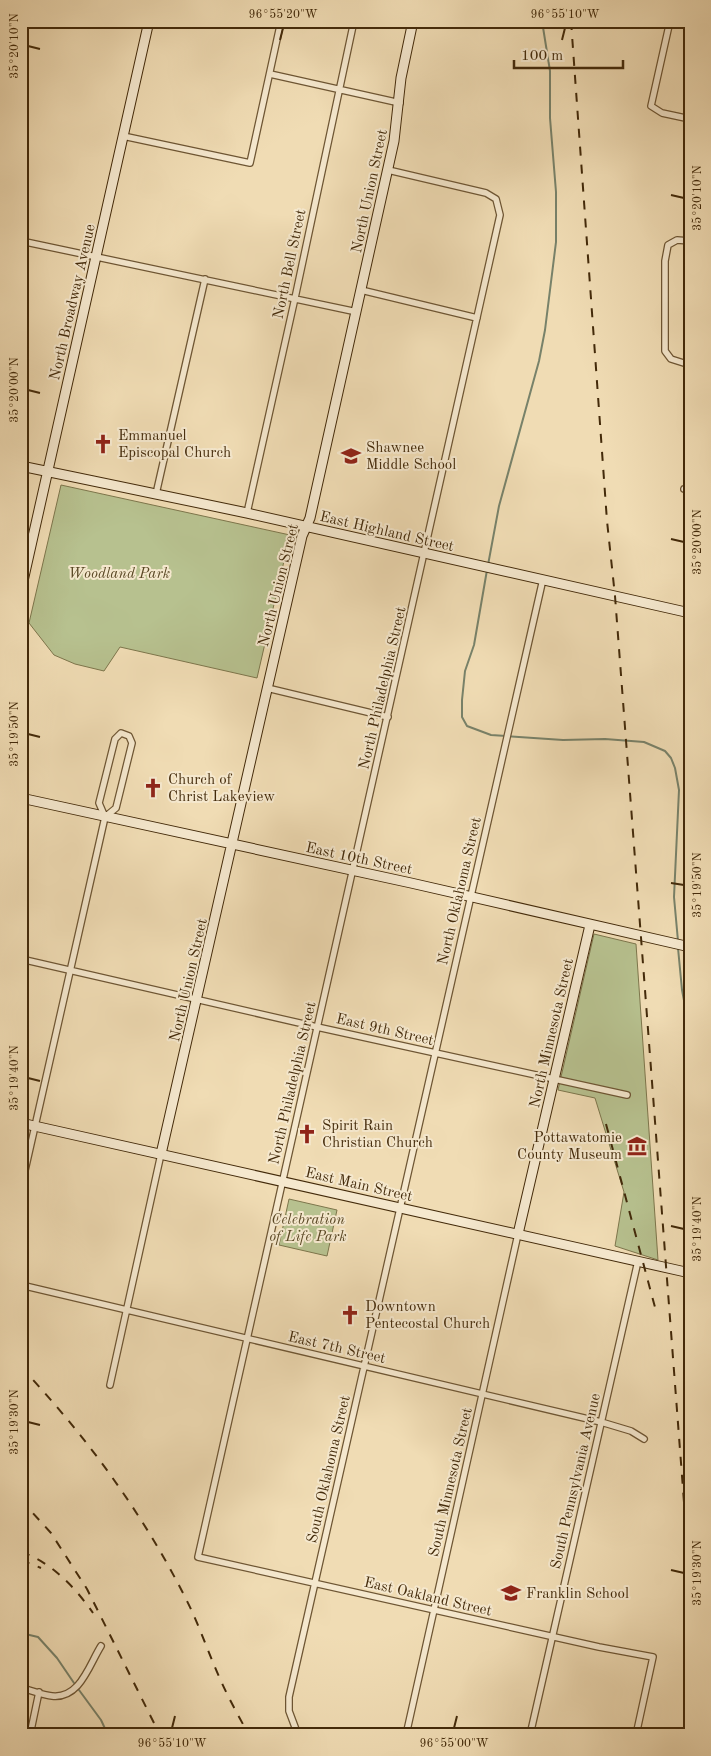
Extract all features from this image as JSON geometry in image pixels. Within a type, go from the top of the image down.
[{"type":"street","name":"North Broadway Avenue","points":[[21,590],[150,21]]},
{"type":"street","points":[[124,136],[250,163],[282,21]]},
{"type":"street","name":"North Bell Street","points":[[247,513],[354,21]]},
{"type":"street","name":"North Union Street","points":[[161,1154],[302,536],[310,518],[357,312],[394,142],[400,103],[401,78],[413,21]]},
{"type":"street","points":[[670,21],[651,106],[662,113],[690,119]]},
{"type":"street","points":[[270,74],[400,103]]},
{"type":"street","name":"North Philadelphia Street","points":[[198,1557],[500,215],[496,199],[486,193],[388,170]]},
{"type":"street","points":[[690,240],[676,240],[668,245],[665,261],[665,351],[671,360],[690,365]]},
{"type":"street","points":[[21,241],[357,312]]},
{"type":"street","points":[[156,494],[204,279]]},
{"type":"street","points":[[361,290],[477,318]]},
{"type":"street","name":"East Highland Street","points":[[21,466],[247,513],[690,613]]},
{"type":"street","name":"North Oklahoma Street","points":[[401,1208],[543,579]]},
{"type":"street","points":[[267,688],[388,717]]},
{"type":"street","points":[[21,1188],[105,817],[99,804],[115,739],[121,734],[129,736],[132,743],[116,808],[105,817]]},
{"type":"street","name":"East 10th Street","points":[[21,798],[690,947]]},
{"type":"street","name":"North Minnesota Street","points":[[518,1234],[590,925]]},
{"type":"street","name":"East 9th Street","points":[[21,959],[198,998],[317,1027],[627,1095]]},
{"type":"street","name":"East Main Street","points":[[21,1123],[690,1273]]},
{"type":"street","points":[[110,1385],[161,1154]]},
{"type":"street","name":"South Oklahoma Street","points":[[298,1735],[289,1711],[289,1698],[401,1208]]},
{"type":"street","name":"South Minnesota Street","points":[[406,1735],[518,1234]]},
{"type":"street","name":"South Pennsylvania Avenue","points":[[530,1735],[638,1261]]},
{"type":"street","name":"East 7th Street","points":[[21,1285],[601,1422],[630,1431],[644,1439]]},
{"type":"street","name":"East Oakland Street","points":[[198,1557],[653,1657],[636,1735]]},
{"type":"street","points":[[21,1688],[52,1696],[72,1692],[81,1682],[101,1646]]},
{"type":"street","points":[[30,1735],[39,1692]]},
{"type":"green space","name":"Woodland Park","points":[[61,485],[290,535],[257,678],[120,647],[104,671],[75,664],[54,655],[29,623]]},
{"type":"green space","points":[[594,934],[636,944],[658,1260],[615,1246],[624,1192],[595,1098],[558,1090]]},
{"type":"green space","name":"Celebration of Life Park","points":[[289,1199],[337,1210],[327,1256],[279,1245]]},
{"type":"waterway","points":[[488,565],[499,506],[539,361],[545,330],[556,242],[556,192],[550,118],[550,71],[542,21]]},
{"type":"waterway","points":[[487,570],[474,645],[465,671],[462,717],[467,726],[491,735],[563,740],[605,739],[644,742],[665,751],[671,758],[675,768],[679,790],[674,897],[678,941]]},
{"type":"waterway","points":[[678,948],[682,990],[690,1032]]},
{"type":"waterway","points":[[21,1633],[38,1637],[57,1658],[74,1683]]},
{"type":"waterway","points":[[79,1690],[101,1720],[108,1735]]},
{"type":"railway","points":[[571,21],[607,521],[615,596],[690,1581]]},
{"type":"railway","points":[[606,1124],[656,1311]]},
{"type":"railway","points":[[21,1367],[91,1449],[113,1478],[152,1538],[187,1601],[224,1688],[249,1735]]},
{"type":"railway","points":[[21,1500],[51,1533],[87,1589],[160,1735]]},
{"type":"railway","points":[[21,1552],[32,1556],[62,1576],[93,1613]]},
{"type":"railway","points":[[21,1560],[41,1568]]},
{"type":"place","name":"Emmanuel Episcopal Church","points":[[103,444]]},
{"type":"place","name":"Shawnee Middle School","points":[[351,456]]},
{"type":"place","name":"Church of Christ Lakeview","points":[[153,788]]},
{"type":"place","name":"Spirit Rain Christian Church","points":[[307,1134]]},
{"type":"place","name":"Pottawatomie County Museum","points":[[637,1146]]},
{"type":"place","name":"Downtown Pentecostal Church","points":[[350,1315]]},
{"type":"place","name":"Franklin School","points":[[511,1593]]}]
